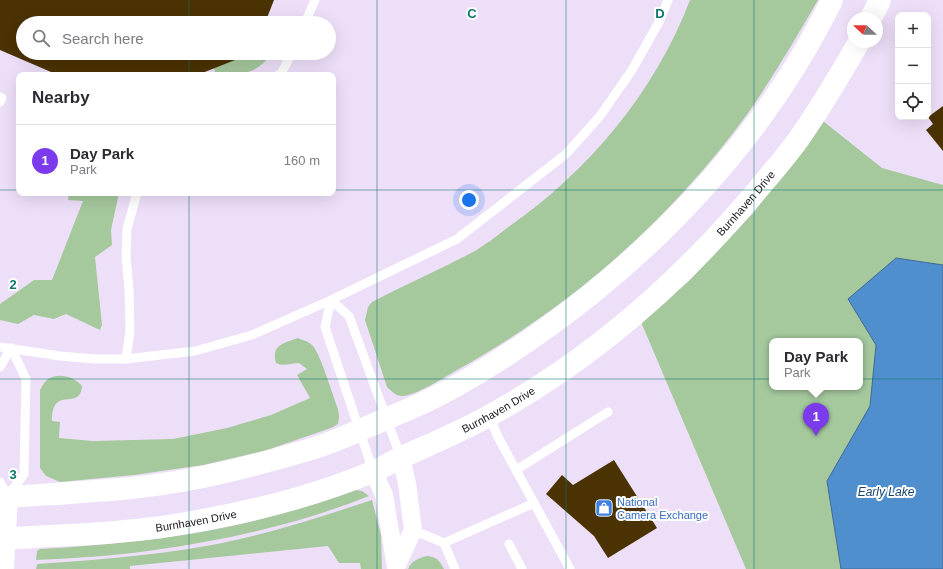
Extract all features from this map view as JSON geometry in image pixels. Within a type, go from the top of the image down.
[{"type":"street","points":[[3,569],[2,491],[138,488],[180,482],[258,464],[311,449],[359,431],[435,397],[505,357],[571,311],[602,286],[632,260],[689,204],[741,143],[762,114],[807,47],[832,0]]},
{"type":"street","points":[[874,12],[880,0]]},
{"type":"street","name":"Burnhaven Drive","points":[[3,538],[99,534],[187,523],[266,506],[323,490],[373,471],[450,437],[489,416],[525,395],[595,346],[629,320],[690,264],[745,204],[798,139],[856,48]]},
{"type":"street","points":[[396,568],[413,530],[407,483],[401,458]]},
{"type":"street","points":[[373,471],[384,495],[396,568]]},
{"type":"lane","points":[[308,16],[315,0]]},
{"type":"lane","points":[[0,347],[67,357],[95,359],[126,359],[195,351],[252,335],[330,300],[457,239],[566,154],[600,116],[632,70],[659,22],[668,0]]},
{"type":"lane","points":[[282,72],[288,60]]},
{"type":"lane","points":[[0,97],[2,98],[0,102]]},
{"type":"lane","points":[[126,359],[130,331],[126,250],[127,229],[136,196]]},
{"type":"lane","points":[[330,300],[349,316],[401,458]]},
{"type":"lane","points":[[330,300],[324,327],[373,471]]},
{"type":"lane","points":[[0,367],[11,348]]},
{"type":"lane","points":[[2,491],[24,474],[26,379],[11,348]]},
{"type":"lane","points":[[516,470],[608,412]]},
{"type":"lane","points":[[489,416],[498,437],[570,569]]},
{"type":"lane","points":[[444,543],[534,503]]},
{"type":"lane","points":[[413,530],[444,543],[455,569]]},
{"type":"lane","points":[[509,544],[522,569]]},
{"type":"green space","points":[[690,0],[818,0],[748,113],[718,152],[686,189],[616,258],[579,289],[540,318],[499,345],[422,390],[402,396],[394,393],[387,387],[365,320],[368,307],[372,302],[475,251],[537,206],[565,182],[616,128],[638,98],[658,67]]},
{"type":"green space","points":[[234,60],[266,60],[254,70],[247,72],[215,72],[214,68]]},
{"type":"green space","points":[[823,121],[882,168],[943,185],[943,569],[746,569],[641,322],[689,281],[754,212]]},
{"type":"green space","points":[[69,196],[118,196],[111,230],[112,245],[95,257],[102,325],[100,330],[66,314],[54,319],[34,315],[18,324],[0,320],[0,304],[34,280],[52,280],[83,201],[68,200]]},
{"type":"green space","points":[[298,338],[312,345],[319,356],[326,375],[338,409],[339,417],[338,424],[331,428],[264,451],[203,465],[134,475],[60,482],[46,476],[40,468],[40,390],[45,381],[48,379],[63,376],[75,380],[82,386],[80,393],[76,397],[61,401],[56,404],[53,410],[52,421],[60,422],[59,438],[93,441],[173,439],[227,428],[271,415],[310,398],[297,375],[307,369],[299,363],[285,365],[276,363],[275,352],[277,348],[284,343]]},
{"type":"green space","points":[[355,490],[362,491],[369,496],[344,506],[237,536],[140,552],[36,560],[37,551],[40,549],[141,541],[191,534],[270,517]]},
{"type":"green space","points":[[372,500],[381,535],[382,569],[361,569],[360,563],[339,563],[328,546],[130,566],[130,569],[36,569],[37,564],[143,555],[227,542],[290,526]]},
{"type":"green space","points":[[427,556],[433,557],[441,563],[444,569],[408,569],[416,560]]},
{"type":"water","name":"Early Lake","points":[[896,258],[943,265],[943,569],[841,569],[827,481],[870,406],[876,345],[848,299]]},
{"type":"building","points":[[0,0],[274,0],[268,16],[16,16],[16,57],[0,50]]},
{"type":"building","points":[[23,60],[235,60],[205,72],[51,72]]},
{"type":"building","points":[[943,106],[943,151],[926,130],[933,124],[930,120],[931,115]]},
{"type":"building","name":"National Camera Exchange","points":[[614,460],[657,528],[608,558],[594,536],[546,494],[562,475],[573,485]]},
{"type":"place","name":"Day Park","points":[[816,436]]},
{"type":"place","name":"National Camera Exchange","points":[[604,508]]}]
